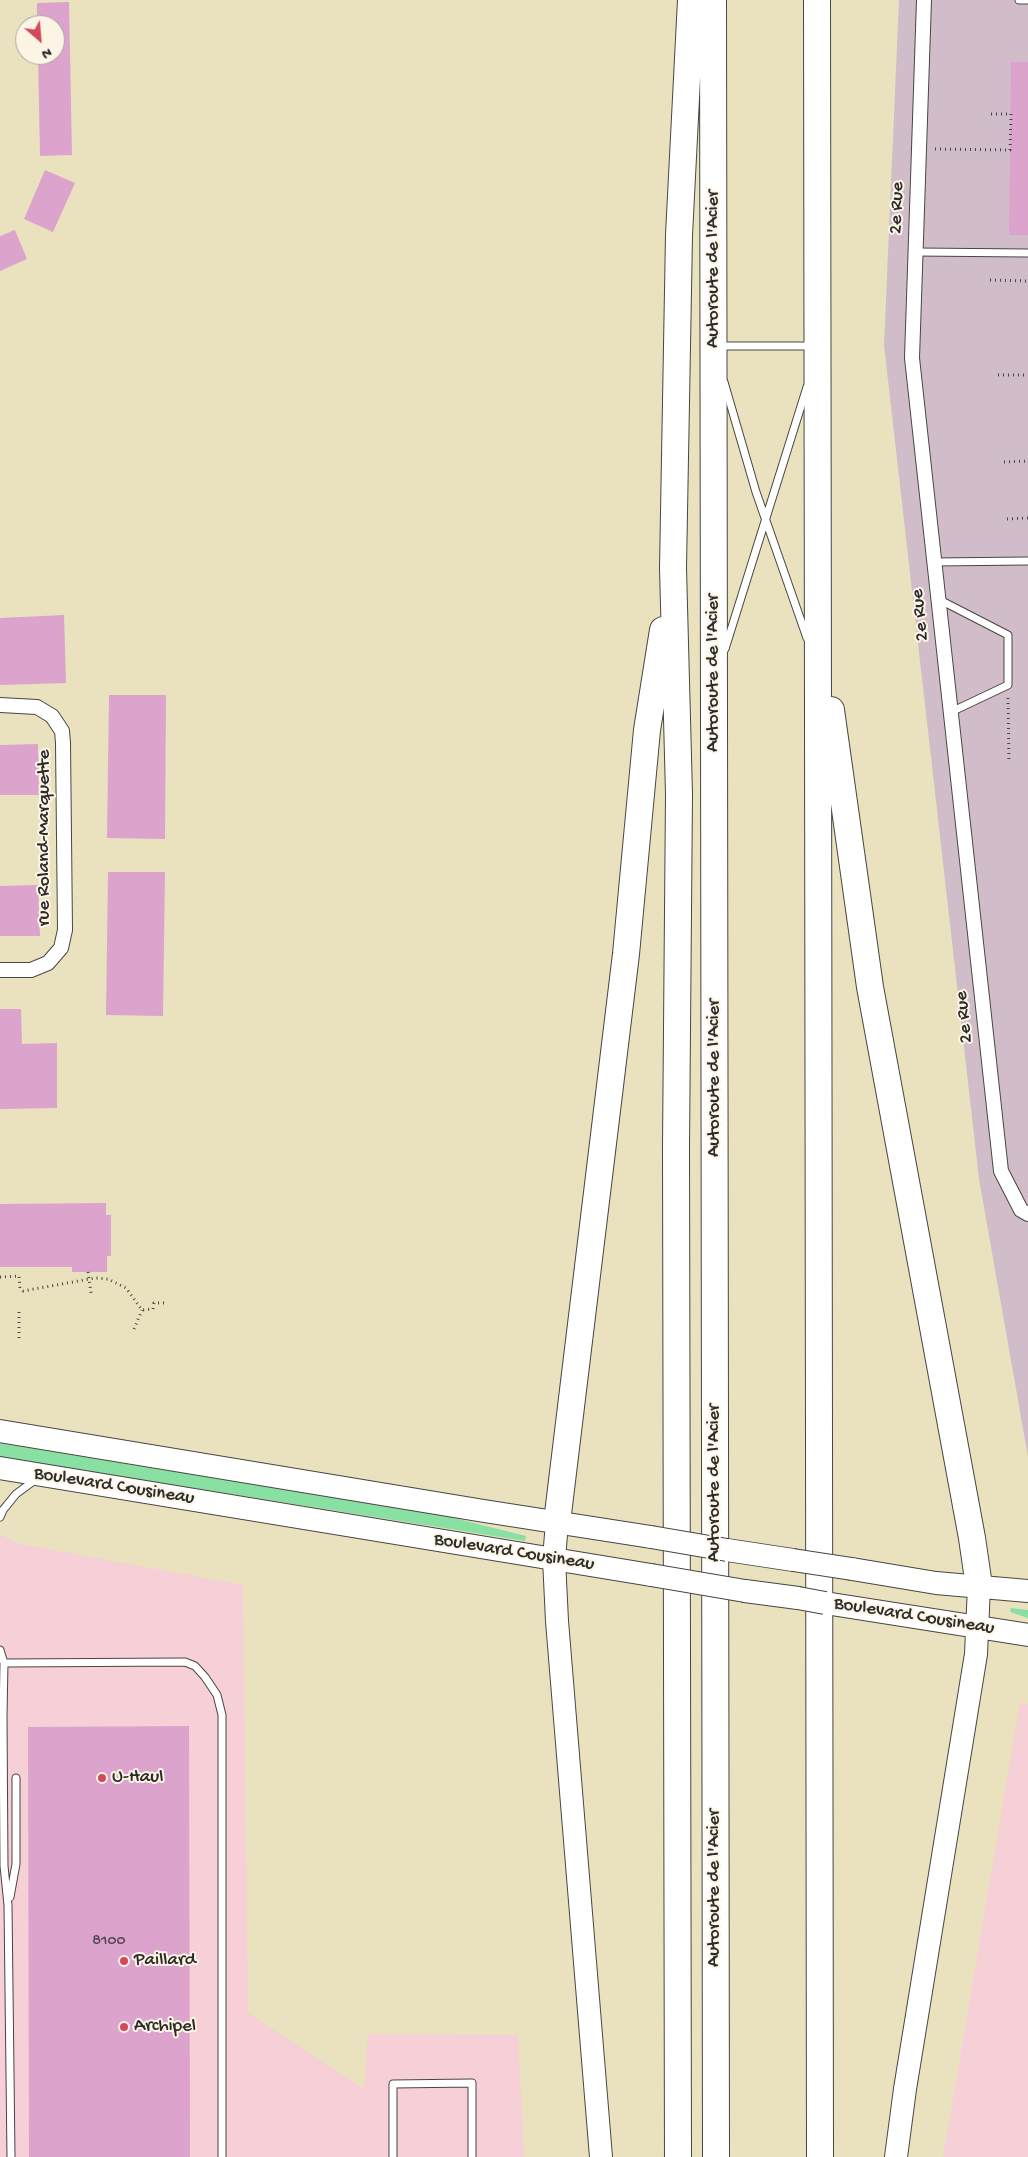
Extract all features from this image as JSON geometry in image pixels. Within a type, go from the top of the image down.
[{"type":"highway","points":[[678,2157],[676,1146],[679,794],[673,568],[679,235],[691,0]]},
{"type":"highway","name":"Autoroute de l'Acier","points":[[713,0],[716,2157]]},
{"type":"highway","points":[[817,0],[820,2157]]},
{"type":"highway","points":[[557,1522],[626,954],[647,730],[673,568]]},
{"type":"highway","points":[[817,612],[872,996],[972,1538],[979,1586]]},
{"type":"main road","name":"Boulevard Cousineau","points":[[0,1431],[852,1570],[936,1583],[1028,1592]]},
{"type":"main road","name":"Boulevard Cousineau","points":[[0,1468],[1028,1635]]},
{"type":"main road","points":[[557,1522],[554,1559],[556,1621],[601,2157]]},
{"type":"main road","points":[[896,2157],[905,2089],[972,1678],[978,1628],[979,1586]]},
{"type":"street","name":"2e Rue","points":[[924,0],[912,358],[1001,1171],[1021,1210],[1028,1214]]},
{"type":"street","name":"rue Roland-Marquette","points":[[0,706],[31,706],[43,710],[56,721],[62,731],[64,743],[65,930],[61,948],[48,963],[31,970],[0,970]]},
{"type":"lane","points":[[1019,0],[1028,0]]},
{"type":"lane","points":[[916,252],[1028,253]]},
{"type":"lane","points":[[810,374],[817,346],[714,346],[745,457],[829,703]]},
{"type":"lane","points":[[714,685],[808,384]]},
{"type":"lane","points":[[934,562],[1028,561]]},
{"type":"lane","points":[[938,599],[1008,635],[1008,685],[951,712]]},
{"type":"lane","points":[[0,1516],[16,1494],[41,1475]]},
{"type":"lane","points":[[0,1650],[4,1663],[4,1866],[8,1905],[11,2157]]},
{"type":"lane","points":[[4,1663],[185,1662],[201,1671],[217,1695],[222,1716],[222,2157]]},
{"type":"lane","points":[[8,1905],[16,1864],[16,1778]]},
{"type":"lane","points":[[393,2157],[393,2084],[472,2083],[472,2157]]},
{"type":"path","points":[[919,148],[1010,150],[1011,114],[991,114]]},
{"type":"path","points":[[990,280],[1028,281]]},
{"type":"path","points":[[998,375],[1028,375]]},
{"type":"path","points":[[1004,462],[1028,461]]},
{"type":"path","points":[[1007,518],[1028,518]]},
{"type":"path","points":[[1008,685],[1009,762]]},
{"type":"path","points":[[88,1272],[91,1293]]},
{"type":"path","points":[[0,1277],[19,1276],[20,1288],[23,1291],[89,1279],[108,1279],[121,1284],[131,1292],[142,1310]]},
{"type":"path","points":[[142,1310],[153,1309],[154,1303],[166,1303]]},
{"type":"path","points":[[19,1308],[19,1338]]},
{"type":"path","points":[[134,1329],[142,1310]]},
{"type":"shaded area","points":[[899,0],[1028,0],[1028,1457],[979,1179],[884,345]]},
{"type":"shaded area","points":[[0,1534],[16,1543],[243,1585],[248,2013],[364,2089],[368,2034],[518,2035],[524,2157],[0,2157]]},
{"type":"shaded area","points":[[1020,1703],[1028,1704],[1028,2157],[943,2157]]},
{"type":"green space","points":[[0,1443],[450,1517],[526,1536],[525,1541],[0,1457]]},
{"type":"green space","points":[[1011,1608],[1028,1610],[1028,1618],[1010,1612]]},
{"type":"building","points":[[69,2],[72,155],[40,156],[38,65],[65,65],[65,15],[37,15],[37,3]]},
{"type":"building","points":[[1011,62],[1028,62],[1028,235],[1009,235]]},
{"type":"building","points":[[45,170],[75,183],[53,232],[24,219]]},
{"type":"building","points":[[15,230],[27,259],[0,271],[0,236]]},
{"type":"building","points":[[64,615],[66,683],[0,685],[0,618]]},
{"type":"building","points":[[109,695],[166,695],[165,839],[107,838]]},
{"type":"building","points":[[38,744],[39,795],[0,795],[0,745]]},
{"type":"building","points":[[108,872],[165,872],[163,1016],[106,1015]]},
{"type":"building","points":[[38,885],[40,936],[0,936],[0,886]]},
{"type":"building","points":[[0,1009],[21,1009],[22,1044],[57,1043],[57,1108],[0,1109]]},
{"type":"building","points":[[106,1203],[106,1215],[111,1215],[111,1256],[107,1256],[107,1272],[72,1272],[72,1267],[0,1267],[0,1204]]},
{"type":"building","points":[[189,1726],[190,2157],[29,2157],[28,1727]]},
{"type":"place","name":"U-Haul","points":[[102,1778]]},
{"type":"place","name":"Paillard","points":[[124,1961]]},
{"type":"place","name":"Archipel","points":[[124,2027]]}]
